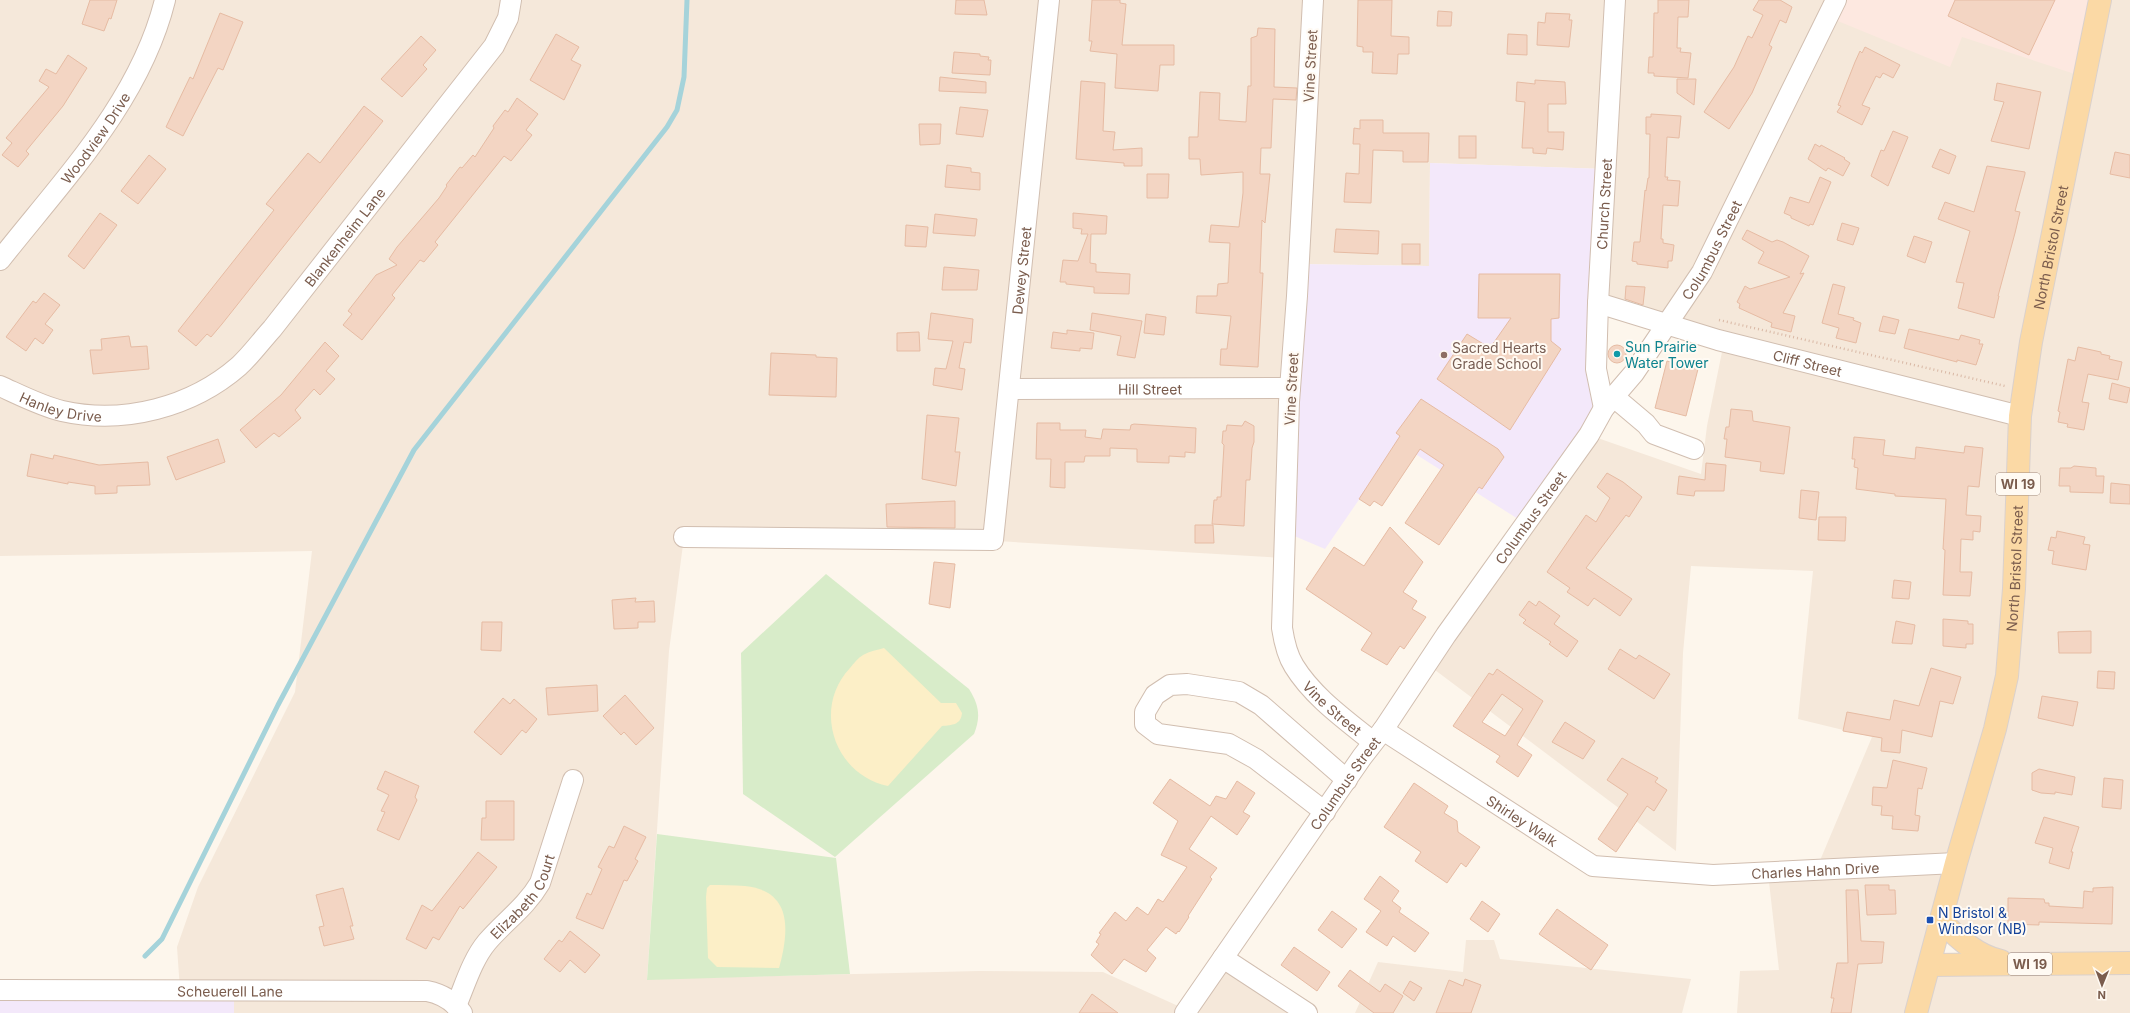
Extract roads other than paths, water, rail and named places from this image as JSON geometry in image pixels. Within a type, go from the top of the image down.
[{"type":"main road","name":"North Bristol Street","points":[[1916,1013],[1956,863],[1995,730],[2007,676],[2014,589],[2020,416],[2037,311],[2100,0]]},
{"type":"main road","points":[[1941,921],[1965,944],[1993,960],[2012,964]]},
{"type":"main road","name":"WI 19","points":[[1930,965],[2130,963]]},
{"type":"street","name":"Woodview Drive","points":[[0,260],[102,130],[120,102],[150,42],[165,0]]},
{"type":"street","name":"Blankenheim Lane","points":[[126,415],[171,405],[217,383],[240,365],[272,329],[494,46],[508,18],[511,0]]},
{"type":"street","name":"Dewey Street","points":[[684,537],[993,540],[1049,0]]},
{"type":"street","name":"Vine Street","points":[[1313,0],[1290,388],[1281,610],[1285,644],[1293,666],[1328,705],[1378,736]]},
{"type":"street","name":"Church Street","points":[[1609,403],[1596,369],[1598,303],[1616,0]]},
{"type":"street","name":"Columbus Street","points":[[1185,1013],[1326,812],[1446,635],[1589,435],[1609,403],[1634,373],[1668,325],[1702,272],[1717,245],[1836,0]]},
{"type":"street","name":"Cliff Street","points":[[1598,303],[1724,342],[2020,416]]},
{"type":"street","name":"Hanley Drive","points":[[0,386],[28,399],[61,411],[90,415],[126,415]]},
{"type":"street","name":"Hill Street","points":[[1009,389],[1290,388]]},
{"type":"street","points":[[1609,403],[1646,424],[1654,434],[1694,449]]},
{"type":"street","points":[[1326,812],[1256,759],[1229,744],[1158,734],[1144,724],[1145,712],[1155,695],[1170,685],[1187,684],[1239,692],[1261,705],[1347,780]]},
{"type":"street","name":"Shirley Walk","points":[[1378,736],[1593,866],[1675,871]]},
{"type":"street","name":"Elizabeth Court","points":[[459,1009],[479,953],[488,941],[533,896],[540,883],[573,780]]},
{"type":"street","name":"Charles Hahn Drive","points":[[1675,871],[1714,875],[1956,863]]},
{"type":"street","points":[[1223,958],[1307,1013]]},
{"type":"street","name":"Scheuerell Lane","points":[[0,990],[427,991],[441,994],[459,1009]]},
{"type":"waterway","points":[[145,956],[162,939],[278,705],[414,450],[667,127],[677,110],[684,77],[687,0]]},
{"type":"place","name":"Sun Prairie Water Tower","points":[[1617,354]]},
{"type":"place","name":"Sacred Hearts Grade School","points":[[1444,355]]},
{"type":"place","name":"N Bristol & Windsor (NB)","points":[[1930,920]]}]
